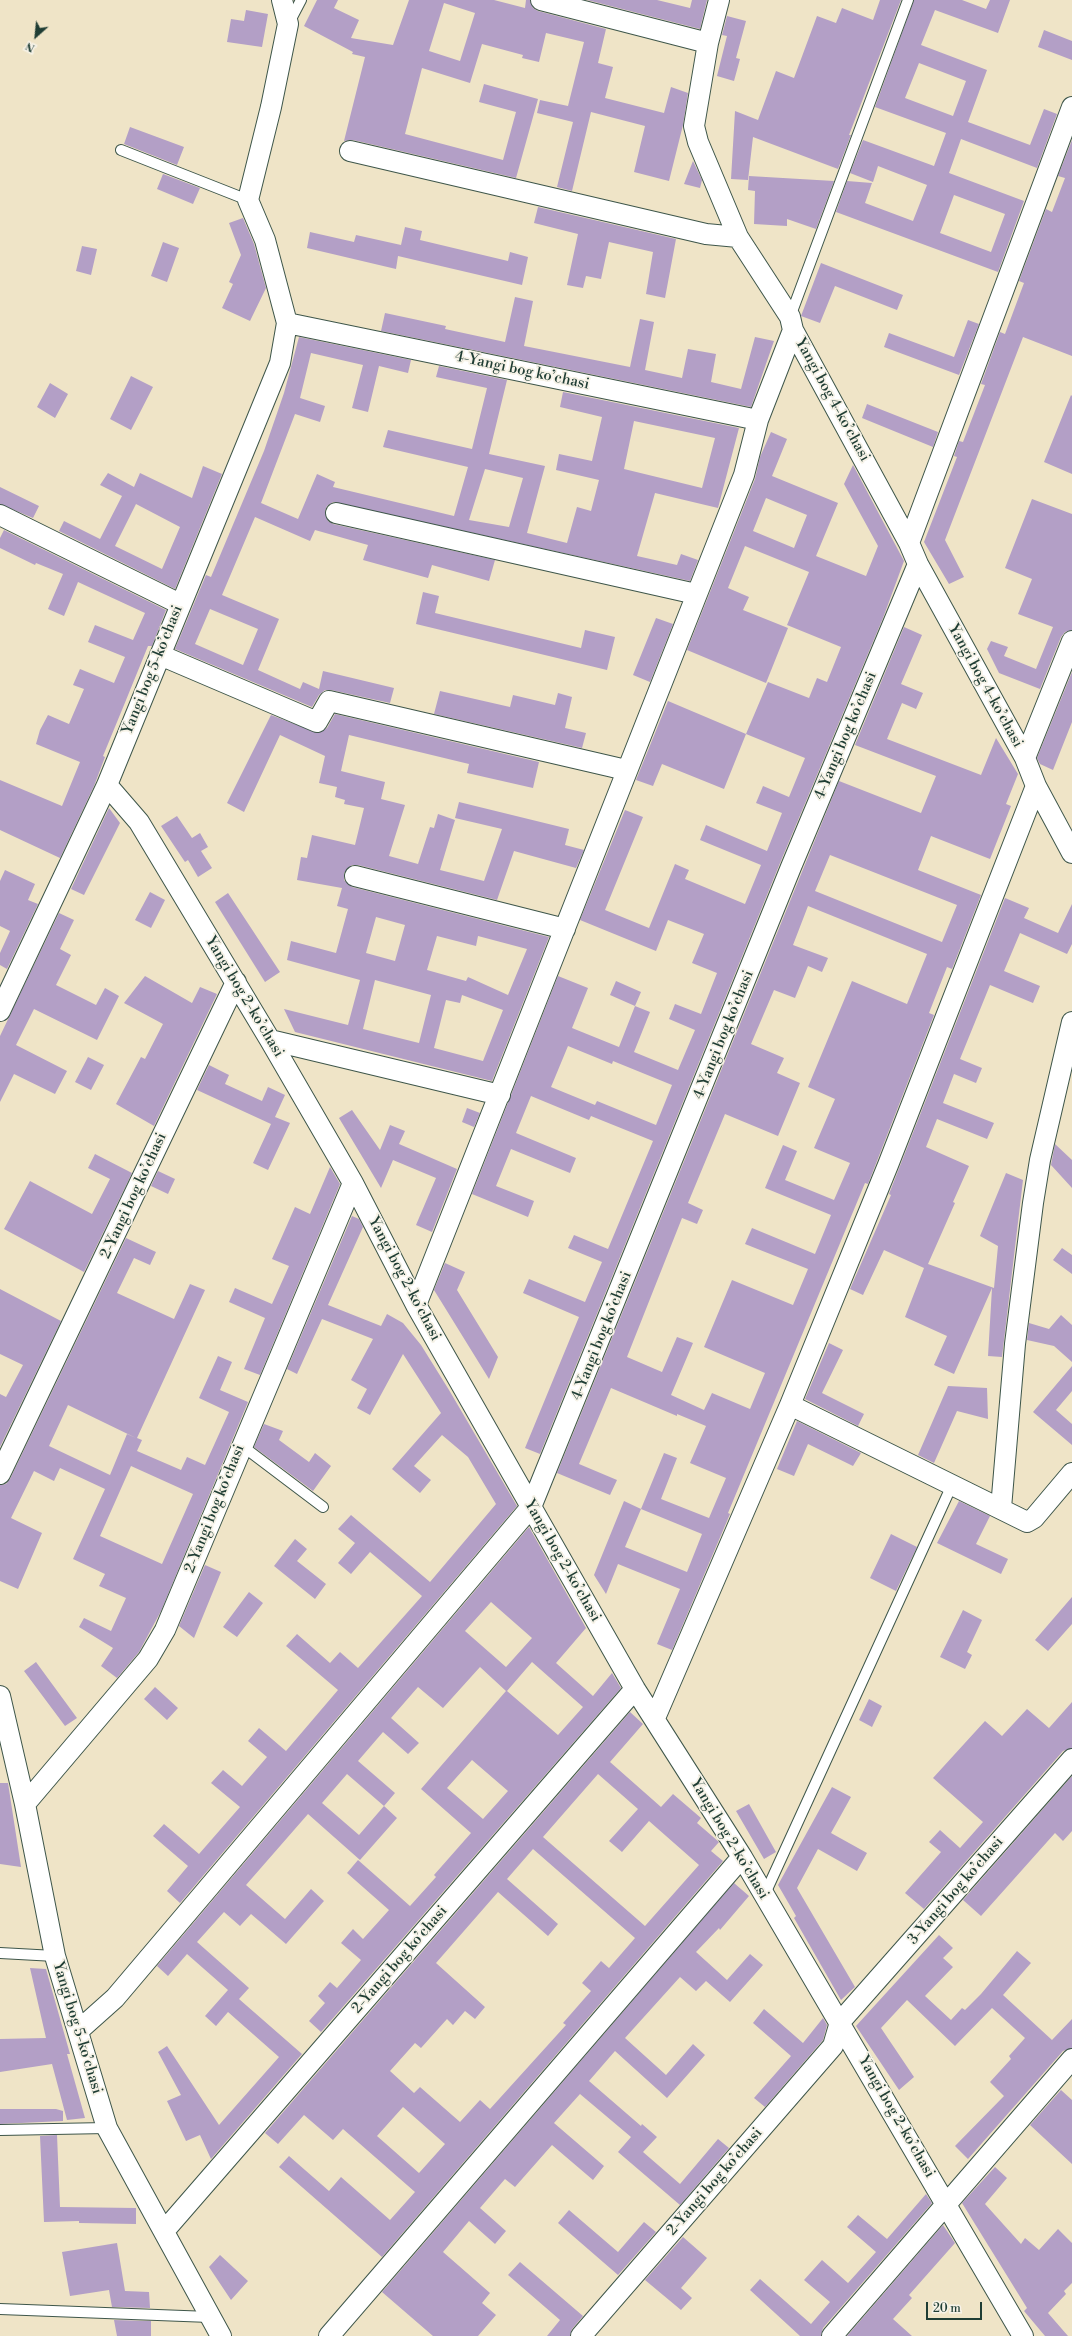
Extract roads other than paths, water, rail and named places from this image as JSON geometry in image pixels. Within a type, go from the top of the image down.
[{"type":"street","points":[[282,0],[288,24],[271,107],[248,200],[265,240],[287,323]]},
{"type":"street","points":[[541,0],[708,43]]},
{"type":"street","name":"Yangi bog 4-koʼchasi","points":[[719,0],[708,43],[694,126],[698,142],[738,237],[792,323],[909,543],[918,564],[1025,758],[1036,786],[1070,842]]},
{"type":"street","points":[[909,543],[1072,107]]},
{"type":"street","points":[[350,151],[706,234],[738,237]]},
{"type":"street","name":"4-Yangi bog koʼchasi","points":[[287,323],[758,420]]},
{"type":"street","name":"Yangi bog 5-koʼchasi","points":[[0,1010],[107,785],[280,363],[287,323]]},
{"type":"street","points":[[416,1305],[500,1095],[626,770],[744,475],[758,420],[792,323]]},
{"type":"street","points":[[336,513],[696,594]]},
{"type":"street","points":[[0,514],[180,604]]},
{"type":"street","name":"4-Yangi bog koʼchasi","points":[[531,1507],[785,882],[918,564]]},
{"type":"street","points":[[1025,758],[1072,641]]},
{"type":"street","points":[[160,655],[317,722],[329,701],[626,770]]},
{"type":"street","name":"Yangi bog 2-koʼchasi","points":[[107,785],[139,822],[236,982],[353,1183],[416,1305],[635,1689],[655,1718],[742,1857],[1023,2336]]},
{"type":"street","points":[[655,1718],[790,1405],[888,1166],[1036,786]]},
{"type":"street","points":[[355,876],[565,929]]},
{"type":"street","name":"2-Yangi bog koʼchasi","points":[[0,1474],[236,982]]},
{"type":"street","points":[[1000,1508],[1015,1344],[1033,1203],[1040,1160],[1072,1022]]},
{"type":"street","points":[[270,1040],[500,1095]]},
{"type":"street","name":"2-Yangi bog koʼchasi","points":[[25,1804],[148,1658],[165,1630],[241,1445],[353,1183]]},
{"type":"street","points":[[790,1405],[1027,1522],[1034,1518],[1072,1473]]},
{"type":"street","points":[[78,2031],[116,1998],[531,1507]]},
{"type":"street","name":"2-Yangi bog koʼchasi","points":[[164,2230],[635,1689]]},
{"type":"street","name":"Yangi bog 5-koʼchasi","points":[[0,1696],[2,1721],[25,1804],[55,1956],[107,2128],[221,2336]]},
{"type":"street","name":"3-Yangi bog koʼchasi","points":[[840,2022],[1072,1759]]},
{"type":"street","points":[[329,2336],[742,1857]]},
{"type":"street","name":"2-Yangi bog koʼchasi","points":[[581,2336],[833,2046],[840,2022]]},
{"type":"street","points":[[832,2336],[946,2203],[1072,2060]]},
{"type":"lane","points":[[288,24],[301,0]]},
{"type":"lane","points":[[792,323],[908,0]]},
{"type":"lane","points":[[121,150],[248,200]]},
{"type":"lane","points":[[241,1445],[323,1507]]},
{"type":"lane","points":[[764,1896],[952,1485]]},
{"type":"lane","points":[[0,1954],[55,1956]]},
{"type":"lane","points":[[0,2130],[107,2128]]},
{"type":"lane","points":[[0,2309],[210,2316]]}]
